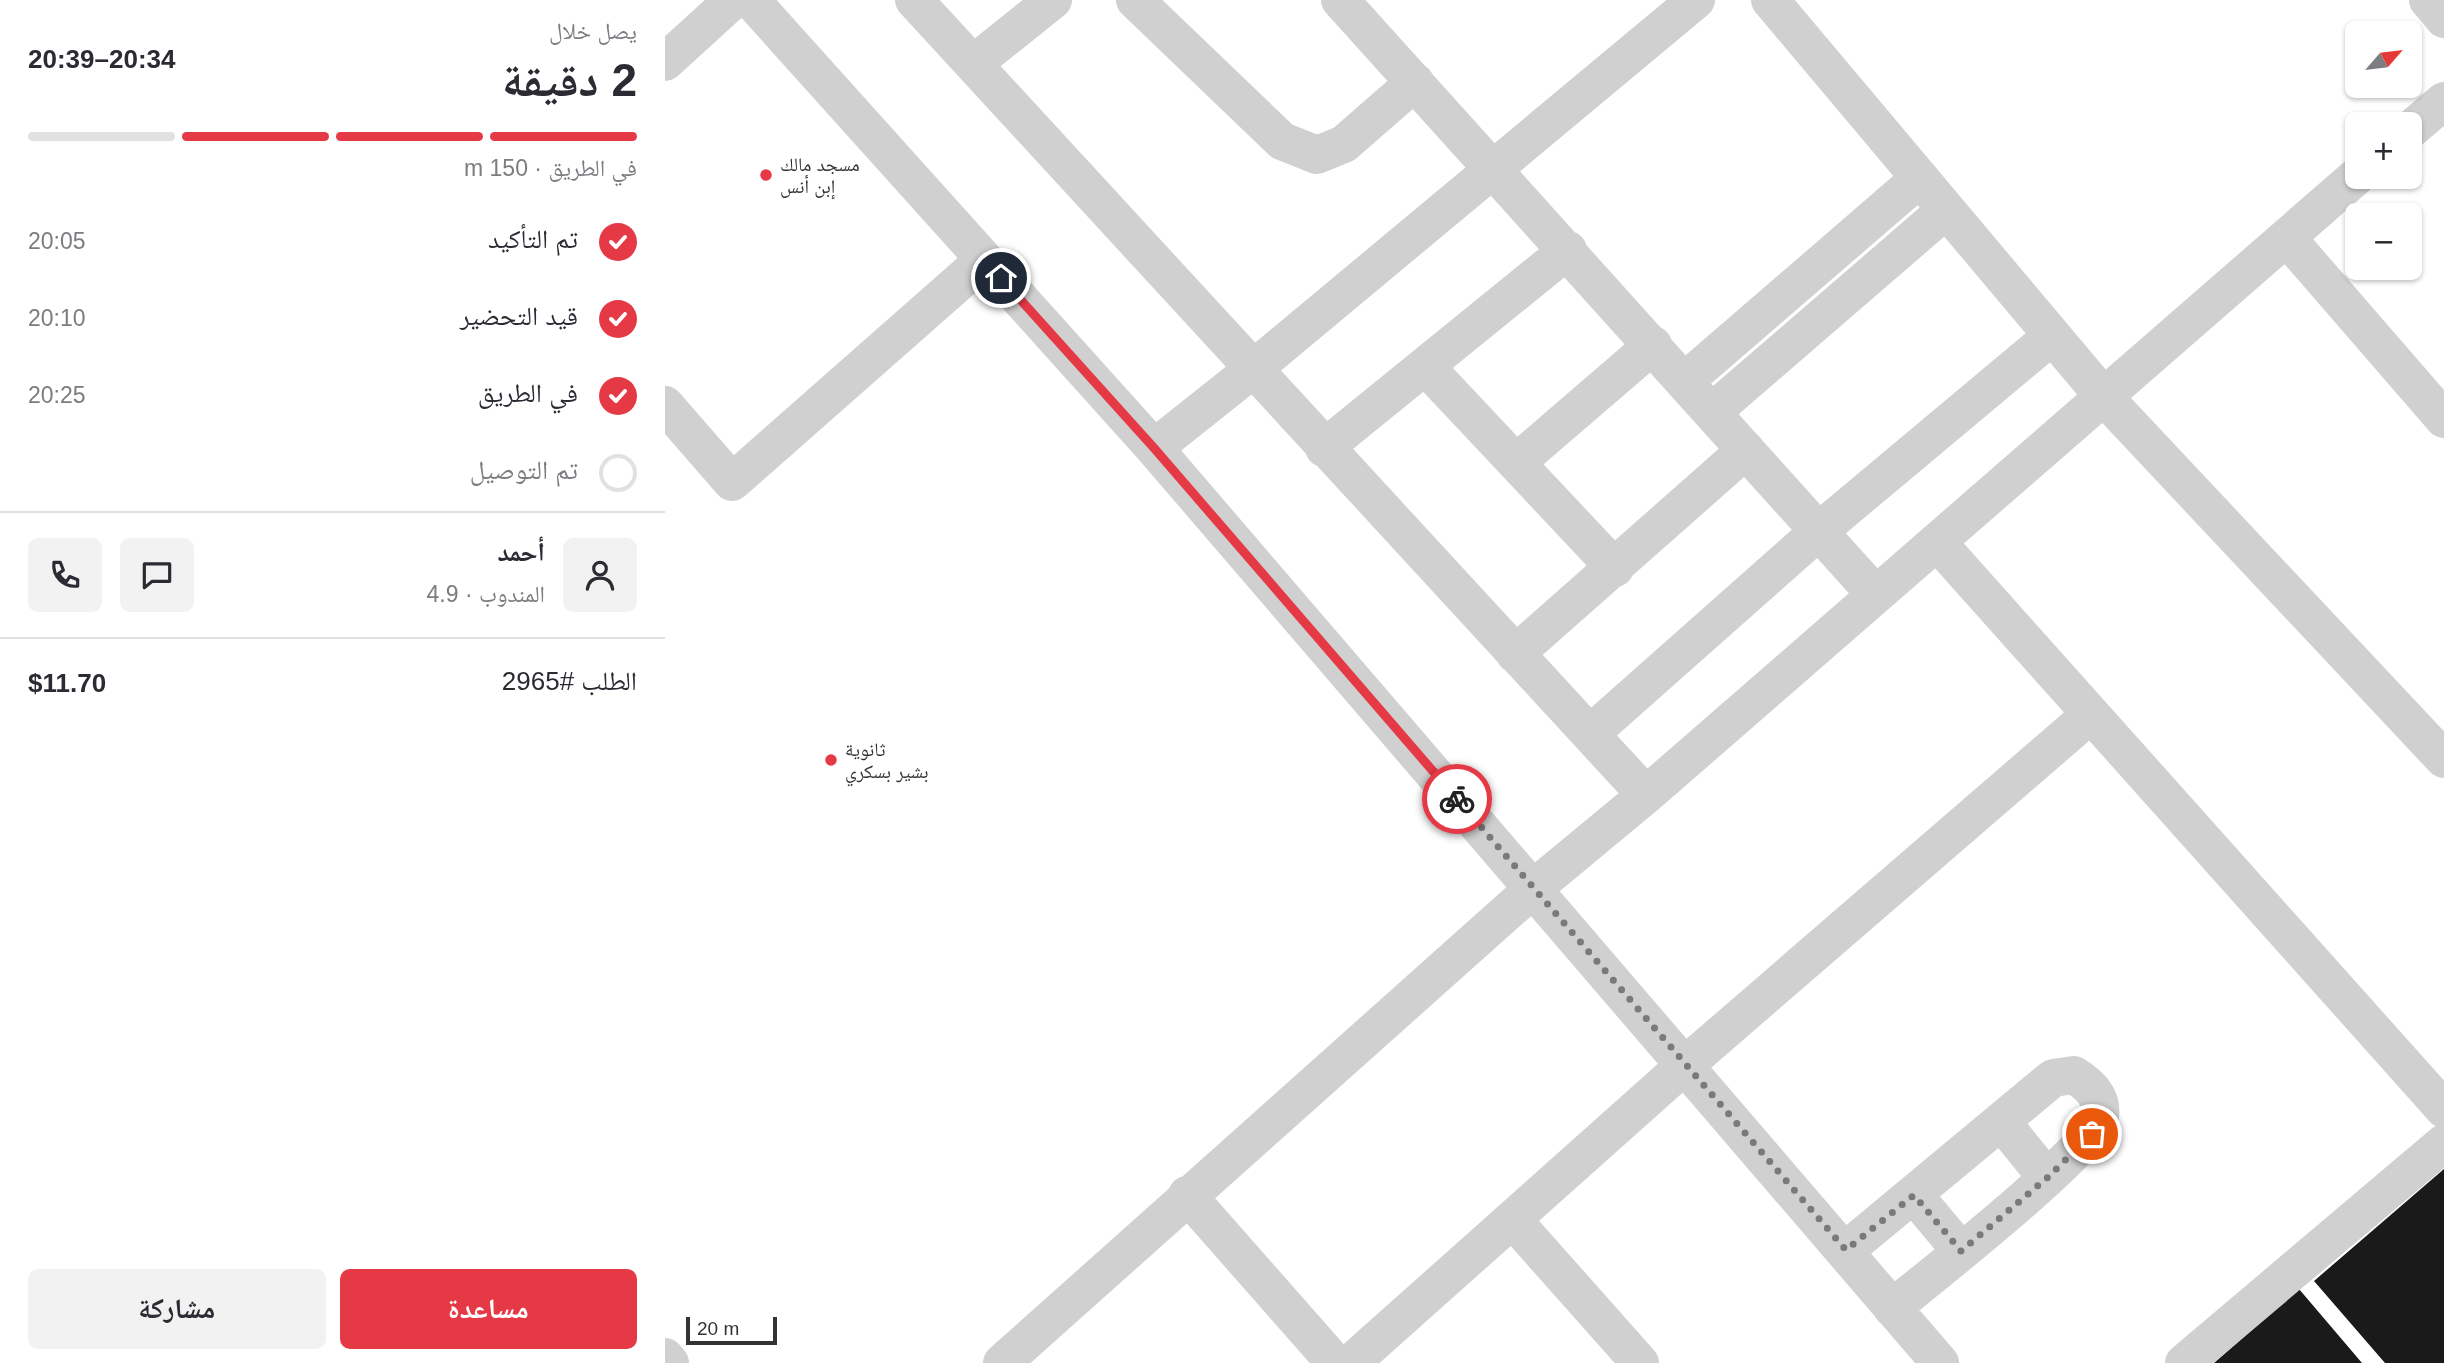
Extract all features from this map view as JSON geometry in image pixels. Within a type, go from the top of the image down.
[{"type":"street","points":[[665,62],[733,0]]},
{"type":"street","points":[[751,0],[1154,448],[1684,1066],[1846,1250],[1940,1363]]},
{"type":"street","points":[[914,0],[1646,795]]},
{"type":"street","points":[[972,64],[1053,0]]},
{"type":"street","points":[[1135,0],[1282,141],[1317,155],[1344,144],[1415,82]]},
{"type":"street","points":[[1340,0],[1876,595]]},
{"type":"street","points":[[1770,0],[2104,397],[2441,749]]},
{"type":"street","points":[[2428,0],[2444,19]]},
{"type":"street","points":[[1154,448],[1494,168],[1677,6]]},
{"type":"street","points":[[2422,120],[2444,101]]},
{"type":"street","points":[[1685,381],[1920,178]]},
{"type":"street","points":[[1002,1363],[1187,1195],[1534,888],[1938,543],[2345,187]]},
{"type":"street","points":[[1712,412],[1946,209]]},
{"type":"street","points":[[2287,238],[2444,419]]},
{"type":"street","points":[[1324,448],[1568,250]]},
{"type":"street","points":[[665,405],[732,482],[984,260]]},
{"type":"street","points":[[1590,734],[1819,531],[2052,336]]},
{"type":"street","points":[[1517,462],[1653,345]]},
{"type":"street","points":[[1425,366],[1615,568]]},
{"type":"street","points":[[1515,654],[1746,450]]},
{"type":"street","points":[[1938,543],[2444,1108]]},
{"type":"street","points":[[1351,1363],[1684,1066],[2090,715]]},
{"type":"street","points":[[1846,1250],[2053,1079],[2074,1075],[2088,1084],[2099,1099],[2100,1119],[2092,1134],[2047,1178],[1892,1308]]},
{"type":"street","points":[[2001,1121],[2047,1178]]},
{"type":"street","points":[[2184,1363],[2444,1143]]},
{"type":"street","points":[[1187,1195],[1335,1363]]},
{"type":"street","points":[[1914,1195],[1961,1251]]},
{"type":"street","points":[[1513,1220],[1640,1363]]},
{"type":"street","points":[[665,1356],[670,1363]]},
{"type":"building","points":[[2444,1169],[2444,1363],[2385,1363],[2314,1281]]},
{"type":"building","points":[[2299,1289],[2362,1363],[2214,1363]]},
{"type":"way so far","points":[[1457,799],[1684,1066],[1846,1250],[1914,1195],[1961,1251],[2047,1178],[2092,1134]]},
{"type":"place","name":"مسجد مالك إبن أنس","points":[[766,175]]},
{"type":"place","name":"ثانوية بشير بسكري","points":[[831,760]]},
{"type":"route","points":[[1001,278],[1154,448],[1457,799]]}]
